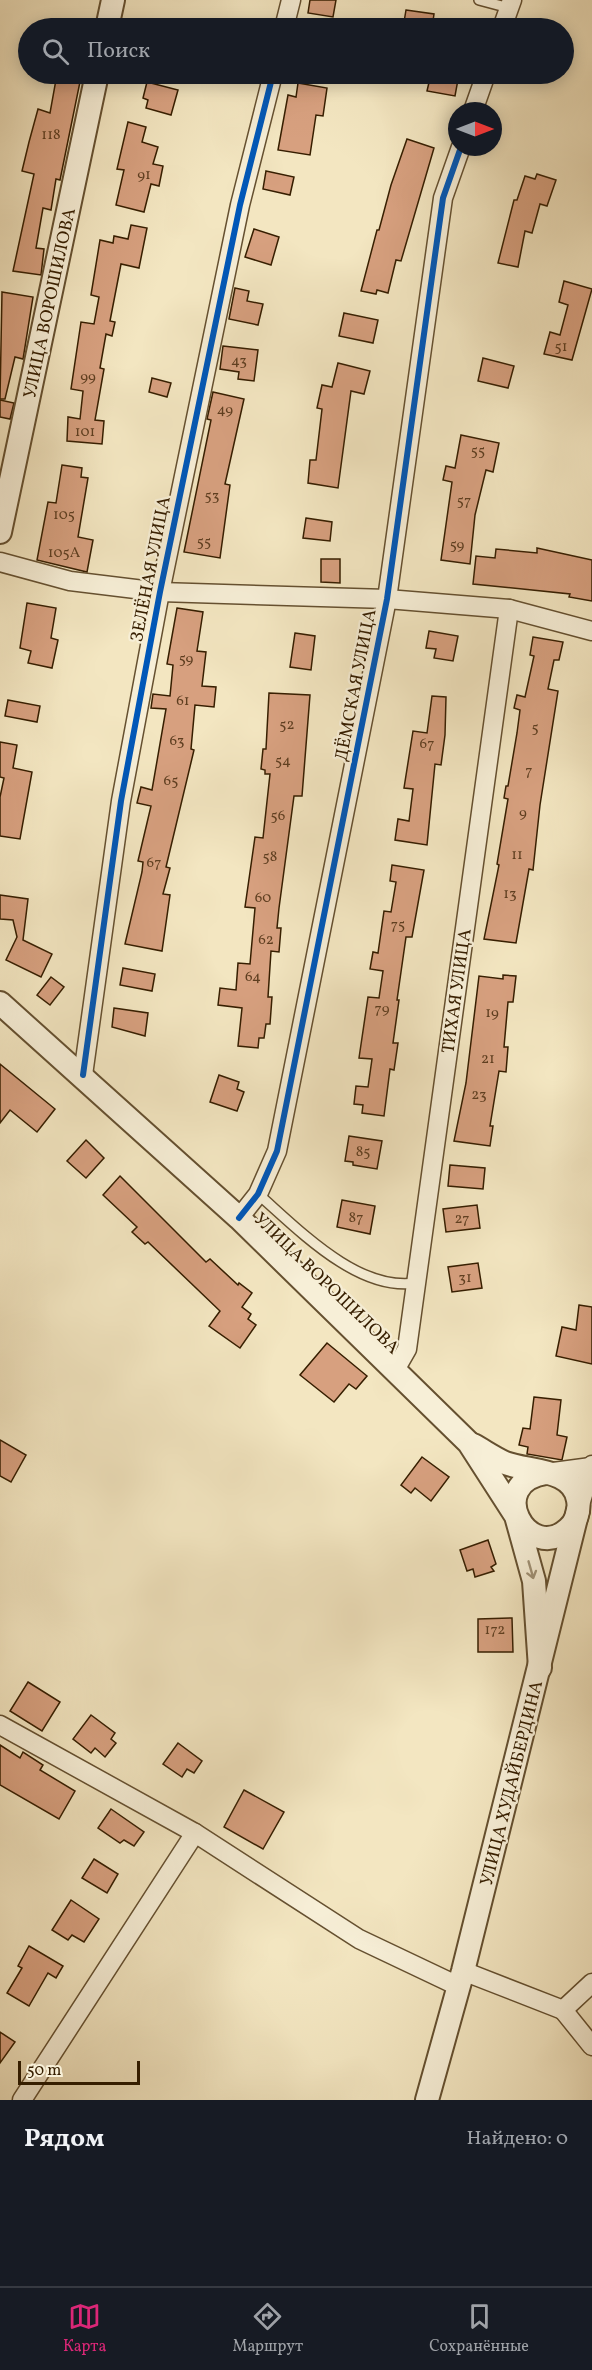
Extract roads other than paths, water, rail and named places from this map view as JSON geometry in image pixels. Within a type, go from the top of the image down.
[{"type":"street","points":[[109,18],[113,0]]},
{"type":"street","points":[[286,18],[291,0]]},
{"type":"street","name":"УЛИЦА ВОРОШИЛОВА","points":[[0,532],[95,84]]},
{"type":"street","name":"ЗЕЛЁНАЯ УЛИЦА","points":[[83,1075],[121,801],[160,592],[240,205],[270,84]]},
{"type":"street","points":[[476,102],[482,84]]},
{"type":"street","name":"ДЁМСКАЯ УЛИЦА","points":[[239,1218],[258,1194],[277,1150],[387,599],[443,198],[458,156]]},
{"type":"street","points":[[0,562],[69,581],[160,592],[387,599],[509,609],[592,631]]},
{"type":"street","name":"ТИХАЯ УЛИЦА","points":[[395,1370],[407,1349],[509,609]]},
{"type":"street","name":"УЛИЦА ВОРОШИЛОВА","points":[[0,1003],[83,1075],[239,1218],[469,1443],[516,1516],[534,1581],[540,1668]]},
{"type":"street","points":[[469,1443],[506,1463],[546,1473],[567,1481],[578,1499],[578,1510],[568,1529],[549,1538],[529,1533],[516,1516],[514,1506],[520,1487],[527,1479],[546,1473],[592,1466]]},
{"type":"street","name":"УЛИЦА ХУДАЙБЕРДИНА","points":[[427,2100],[540,1668],[578,1510],[592,1466]]},
{"type":"street","points":[[0,1725],[195,1833],[359,1939],[460,1978],[562,2010],[592,2046]]},
{"type":"street","points":[[22,2100],[195,1833]]},
{"type":"street","points":[[562,2010],[592,1983]]},
{"type":"lane","points":[[479,0],[510,4]]},
{"type":"lane","points":[[258,1194],[318,1247],[376,1281],[398,1285],[416,1282]]}]
